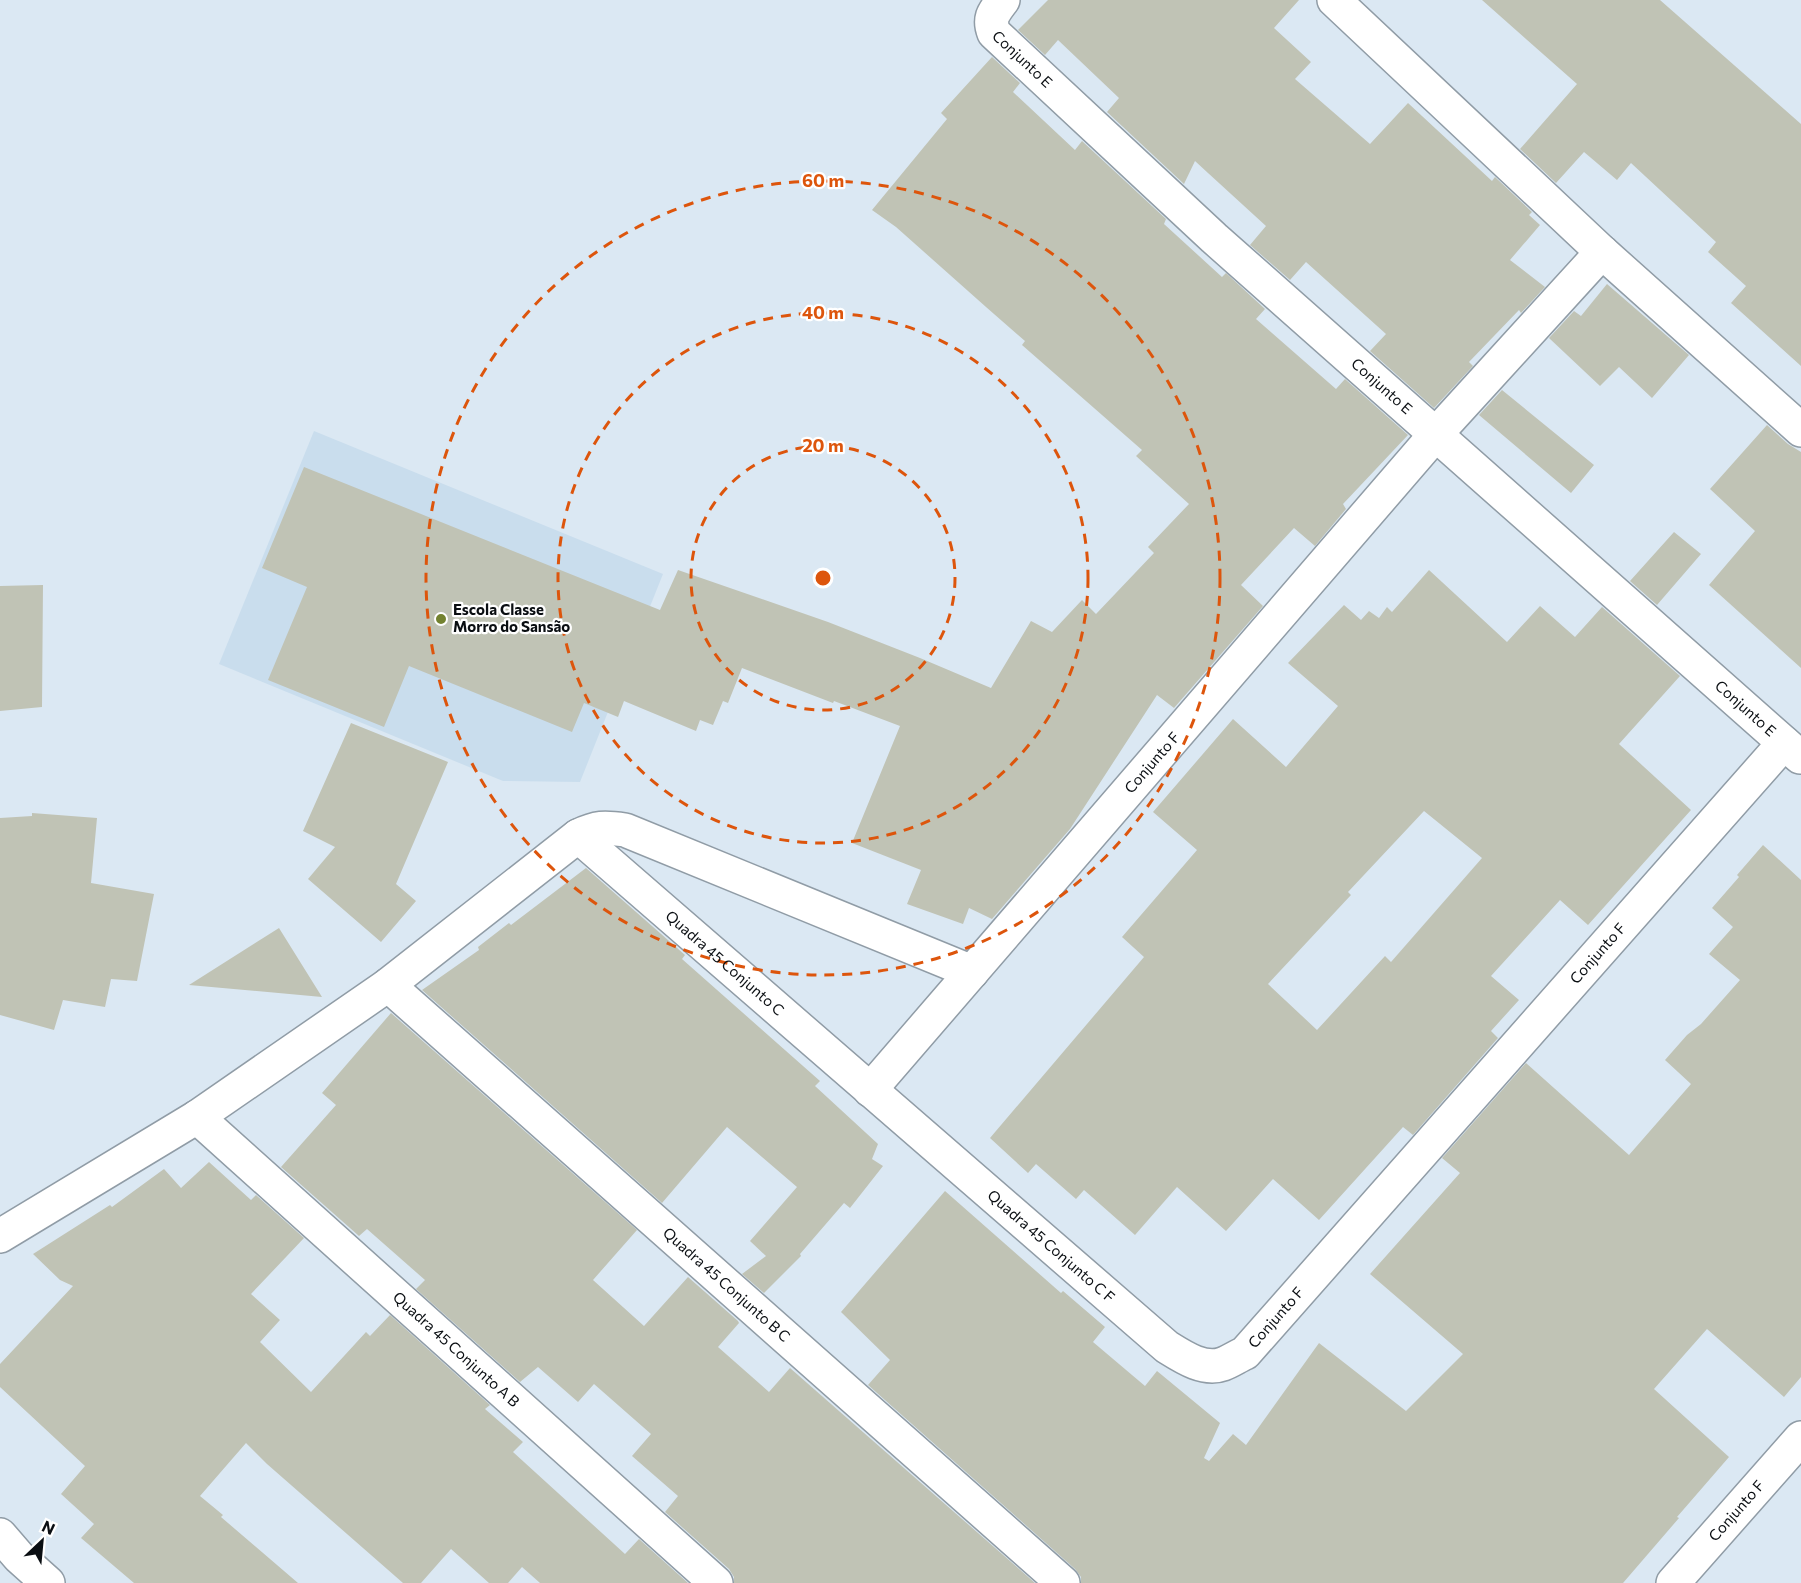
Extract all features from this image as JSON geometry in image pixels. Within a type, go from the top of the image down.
[{"type":"street","name":"Conjunto E","points":[[1003,0],[991,16],[990,21],[994,33],[1214,238],[1792,751]]},
{"type":"street","points":[[1334,0],[1602,252],[1801,430]]},
{"type":"street","name":"Conjunto F","points":[[870,1090],[1435,435],[1602,252]]},
{"type":"street","name":"Conjunto F","points":[[1245,1353],[1792,751]]},
{"type":"street","points":[[0,1236],[197,1117],[388,985],[578,836],[600,827],[625,830],[972,972]]},
{"type":"street","name":"Quadra 45 Conjunto C","points":[[578,836],[870,1090]]},
{"type":"street","name":"Quadra 45 Conjunto B C","points":[[388,985],[1063,1583]]},
{"type":"street","name":"Quadra 45 Conjunto C F","points":[[870,1090],[1167,1347],[1186,1359],[1203,1364],[1221,1365],[1245,1353]]},
{"type":"street","name":"Quadra 45 Conjunto A B","points":[[197,1117],[716,1583]]},
{"type":"street","name":"Conjunto F","points":[[1673,1583],[1801,1438]]},
{"type":"street","points":[[0,1535],[19,1557],[48,1583]]},
{"type":"shaded area","name":"Escola Classe Morro do Sansão","points":[[314,431],[663,574],[580,782],[503,781],[219,664]]},
{"type":"building","points":[[1048,0],[1299,0],[1274,28],[1311,62],[1295,79],[1370,144],[1408,103],[1492,181],[1495,177],[1532,212],[1529,215],[1540,225],[1510,260],[1545,287],[1521,313],[1519,310],[1469,362],[1473,366],[1434,408],[1370,351],[1386,334],[1306,262],[1290,280],[1250,245],[1266,226],[1195,161],[1184,184],[1107,112],[1119,98],[1058,40],[1045,55],[1018,30]]},
{"type":"building","points":[[1482,0],[1660,0],[1801,124],[1801,366],[1731,303],[1746,286],[1708,252],[1716,242],[1631,163],[1617,180],[1584,152],[1556,183],[1520,149],[1577,84]]},
{"type":"building","points":[[992,57],[1020,83],[1013,92],[1075,150],[1082,141],[1166,219],[1164,224],[1222,277],[1226,273],[1265,309],[1256,319],[1336,389],[1345,379],[1408,435],[1343,504],[1346,509],[1315,546],[1294,528],[1241,585],[1263,606],[1174,708],[1157,695],[1070,829],[992,919],[969,908],[963,924],[907,904],[921,870],[852,843],[900,726],[742,668],[728,703],[723,701],[713,725],[700,720],[696,731],[624,701],[618,717],[584,703],[572,732],[409,666],[384,727],[268,680],[307,587],[262,568],[304,467],[660,610],[678,570],[828,622],[991,688],[1031,621],[1052,632],[1082,600],[1096,614],[1154,553],[1148,547],[1189,504],[1136,456],[1142,450],[1022,345],[1025,341],[896,227],[872,210],[947,119],[941,113]]},
{"type":"building","points":[[1607,284],[1689,355],[1652,398],[1619,367],[1600,386],[1549,338],[1574,311],[1581,316]]},
{"type":"building","points":[[1502,390],[1594,465],[1571,493],[1479,415]]},
{"type":"building","points":[[1767,425],[1788,444],[1801,452],[1801,668],[1709,585],[1755,531],[1710,489]]},
{"type":"building","points":[[1674,532],[1701,554],[1657,605],[1630,581]]},
{"type":"building","points":[[1429,570],[1507,642],[1540,606],[1575,637],[1602,607],[1680,676],[1619,744],[1691,810],[1588,925],[1560,900],[1491,976],[1519,1000],[1491,1031],[1498,1038],[1413,1135],[1403,1127],[1319,1220],[1273,1179],[1226,1231],[1177,1187],[1135,1235],[1084,1190],[1076,1199],[1036,1164],[1028,1173],[990,1138],[1144,957],[1122,937],[1197,850],[1153,812],[1233,719],[1286,767],[1338,706],[1288,663],[1344,605],[1361,620],[1369,611],[1379,618],[1387,607],[1392,612]],"holes":[[[1424,811],[1482,858],[1391,962],[1385,956],[1317,1030],[1268,984],[1351,895],[1348,892]]]},
{"type":"building","points":[[43,585],[42,707],[0,711],[0,586]]},
{"type":"building","points":[[351,723],[448,762],[396,884],[416,901],[381,942],[308,879],[335,847],[303,831]]},
{"type":"building","points":[[32,813],[97,818],[91,883],[154,894],[137,981],[111,979],[105,1007],[63,1000],[54,1030],[0,1015],[0,818],[32,816]]},
{"type":"building","points":[[1763,845],[1801,880],[1801,1377],[1784,1397],[1707,1329],[1654,1389],[1729,1457],[1623,1583],[1081,1583],[1081,1577],[1075,1569],[868,1385],[890,1360],[841,1312],[945,1191],[1061,1293],[1063,1291],[1105,1327],[1093,1342],[1145,1386],[1157,1371],[1220,1423],[1204,1458],[1209,1461],[1233,1434],[1246,1445],[1319,1343],[1406,1411],[1463,1354],[1370,1274],[1460,1173],[1442,1158],[1526,1063],[1629,1155],[1691,1084],[1665,1060],[1740,980],[1709,954],[1733,927],[1712,908]]},
{"type":"building","points":[[586,868],[685,955],[682,959],[820,1081],[815,1086],[878,1144],[872,1159],[883,1166],[850,1208],[844,1203],[800,1254],[801,1256],[764,1293],[742,1274],[766,1256],[750,1241],[797,1187],[727,1127],[662,1203],[422,990],[479,950],[478,947],[509,923],[511,925]]},
{"type":"building","points":[[279,928],[322,997],[189,985]]},
{"type":"building","points":[[391,1013],[637,1230],[593,1280],[644,1326],[688,1277],[739,1323],[718,1347],[769,1392],[790,1368],[1035,1583],[734,1583],[734,1577],[729,1569],[665,1512],[678,1496],[632,1456],[651,1434],[594,1384],[578,1402],[538,1367],[520,1382],[416,1289],[425,1280],[367,1229],[359,1236],[281,1167],[336,1105],[322,1093]]},
{"type":"building","points":[[209,1162],[251,1200],[256,1195],[304,1238],[251,1294],[280,1320],[260,1342],[311,1392],[366,1332],[370,1336],[390,1315],[490,1405],[485,1409],[523,1442],[513,1452],[625,1554],[639,1539],[688,1583],[540,1583],[522,1567],[508,1583],[489,1583],[451,1549],[421,1583],[403,1583],[246,1443],[200,1496],[298,1583],[134,1583],[81,1538],[94,1524],[61,1494],[85,1466],[0,1387],[0,1364],[73,1286],[60,1280],[33,1254],[110,1205],[112,1207],[164,1169],[181,1188]]},
{"type":"place","name":"Escola Classe Morro do Sansão","points":[[441,619]]}]
